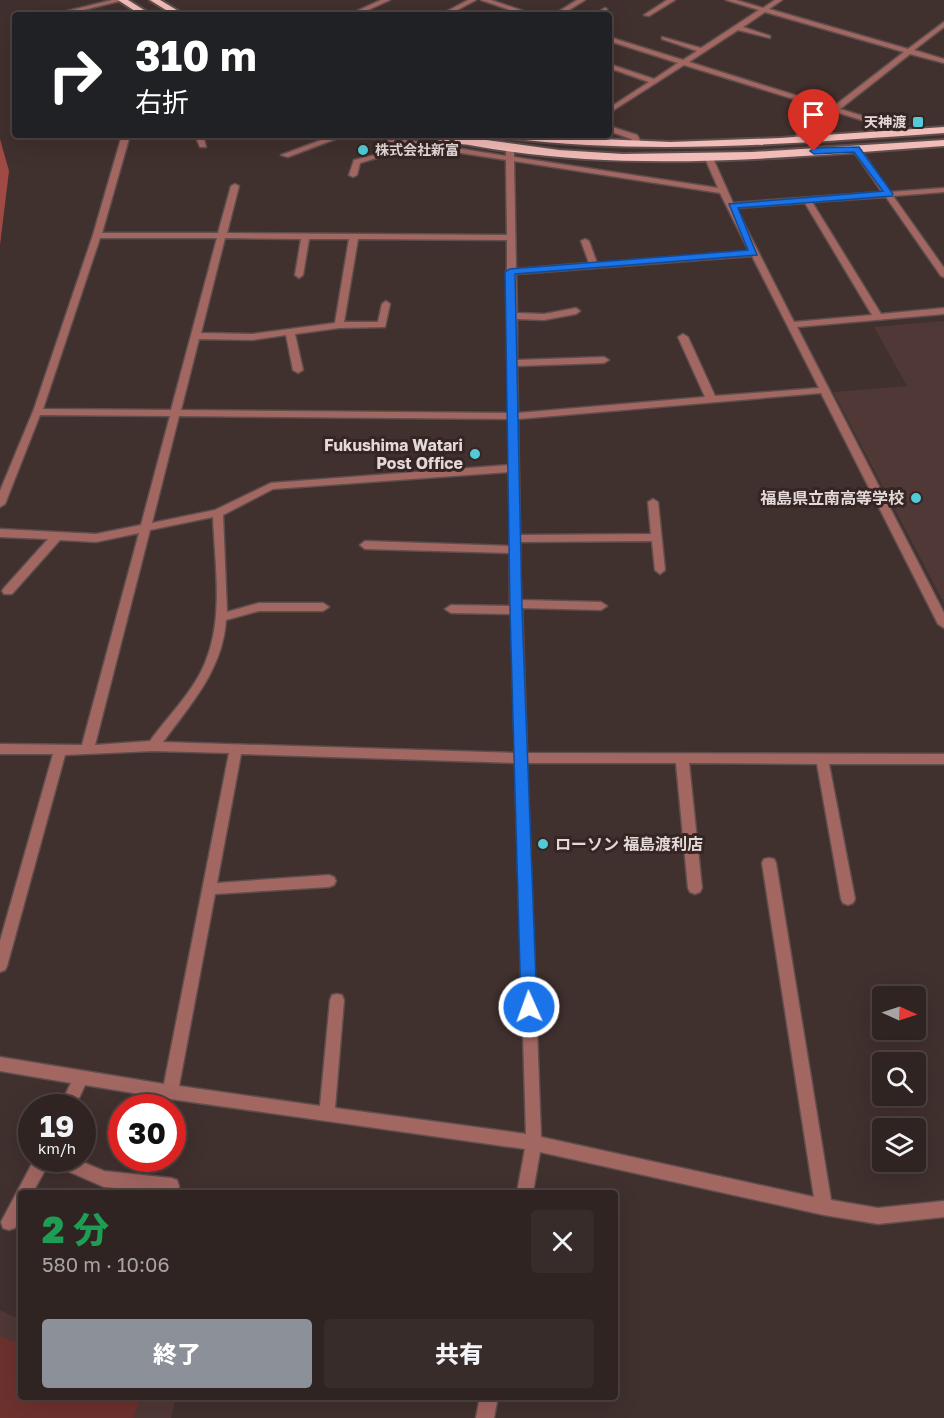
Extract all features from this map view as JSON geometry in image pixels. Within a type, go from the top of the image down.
[{"type":"highway","points":[[121,0],[142,12]]},
{"type":"highway","points":[[156,0],[175,12]]},
{"type":"highway","points":[[525,138],[638,144],[797,140],[944,130]]},
{"type":"highway","points":[[444,138],[510,154],[606,155],[708,156],[944,143]]},
{"type":"street","points":[[67,12],[121,0]]},
{"type":"street","points":[[358,12],[387,0]]},
{"type":"street","points":[[449,12],[473,0]]},
{"type":"street","points":[[483,0],[522,12]]},
{"type":"street","points":[[561,12],[582,0]]},
{"type":"street","points":[[647,15],[672,0]]},
{"type":"street","points":[[729,0],[944,61]]},
{"type":"street","points":[[612,109],[779,0]]},
{"type":"street","points":[[601,12],[605,10]]},
{"type":"street","points":[[797,140],[944,24]]},
{"type":"street","points":[[737,27],[768,36]]},
{"type":"street","points":[[664,38],[702,50]]},
{"type":"street","points":[[612,40],[906,132]]},
{"type":"street","points":[[612,67],[654,81]]},
{"type":"street","points":[[612,129],[634,137],[638,144]]},
{"type":"street","points":[[0,504],[38,411],[97,235],[125,138]]},
{"type":"street","points":[[200,138],[203,145]]},
{"type":"street","points":[[285,155],[333,138]]},
{"type":"street","points":[[380,138],[510,154],[723,191]]},
{"type":"street","points":[[354,175],[357,162],[386,154],[396,149],[402,141]]},
{"type":"street","points":[[856,149],[944,273]]},
{"type":"street","points":[[510,154],[516,607],[534,1143],[525,1190]]},
{"type":"street","points":[[708,156],[723,191],[823,390],[944,624]]},
{"type":"street","points":[[87,750],[144,526],[210,286],[219,237],[235,186]]},
{"type":"street","points":[[732,206],[944,190]]},
{"type":"street","points":[[807,200],[879,317]]},
{"type":"street","points":[[97,235],[510,238]]},
{"type":"street","points":[[339,325],[354,237]]},
{"type":"street","points":[[299,275],[305,238]]},
{"type":"street","points":[[585,241],[594,266]]},
{"type":"street","points":[[510,272],[754,253]]},
{"type":"street","points":[[195,336],[252,337],[339,325],[382,326],[386,304]]},
{"type":"street","points":[[511,316],[544,316],[576,311]]},
{"type":"street","points":[[792,325],[944,311]]},
{"type":"street","points":[[290,332],[298,370]]},
{"type":"street","points":[[683,337],[711,399]]},
{"type":"street","points":[[512,363],[604,360]]},
{"type":"street","points":[[36,412],[513,416],[823,390]]},
{"type":"street","points":[[0,533],[96,538],[144,526],[218,513],[271,486],[513,468]]},
{"type":"street","points":[[653,502],[660,570]]},
{"type":"street","points":[[153,746],[210,666],[217,644],[221,618],[218,513]]},
{"type":"street","points":[[8,591],[58,535]]},
{"type":"street","points":[[365,545],[515,544],[656,537]]},
{"type":"street","points":[[451,609],[601,606]]},
{"type":"street","points":[[221,618],[259,607],[322,607]]},
{"type":"street","points":[[0,749],[87,750],[153,746],[520,758],[944,759]]},
{"type":"street","points":[[0,966],[60,750]]},
{"type":"street","points":[[171,1092],[236,750]]},
{"type":"street","points":[[682,759],[695,888]]},
{"type":"street","points":[[822,759],[848,899]]},
{"type":"street","points":[[769,863],[824,1207]]},
{"type":"street","points":[[211,888],[329,881]]},
{"type":"street","points":[[327,1114],[338,1000]]},
{"type":"street","points":[[0,1064],[171,1092],[534,1143],[824,1207],[878,1216],[944,1209]]},
{"type":"street","points":[[73,1094],[81,1077]]},
{"type":"street","points":[[26,1190],[36,1172]]},
{"type":"street","points":[[88,1172],[104,1179],[171,1186],[170,1190]]},
{"type":"street","points":[[9,1222],[18,1205]]},
{"type":"street","points":[[485,1418],[488,1400]]},
{"type":"shaded area","points":[[0,139],[9,171],[0,245]]},
{"type":"shaded area","name":"福島県立南高等学校","points":[[944,321],[944,603],[833,392],[907,386],[874,327]]},
{"type":"shaded area","points":[[0,1310],[18,1319],[18,1400],[175,1400],[171,1418],[0,1418]]},
{"type":"shaded area","points":[[0,1336],[18,1344],[18,1400],[140,1400],[133,1418],[0,1418]]},
{"type":"place","name":"天神渡","points":[[918,122]]},
{"type":"place","name":"株式会社新富","points":[[363,150]]},
{"type":"place","name":"Fukushima Watari Post Office","points":[[475,454]]},
{"type":"place","name":"福島県立南高等学校","points":[[916,498]]},
{"type":"place","name":"ローソン 福島渡利店","points":[[543,844]]},
{"type":"route","points":[[529,1007],[516,610],[510,272],[754,253],[732,206],[889,194],[856,149],[814,151]]}]
